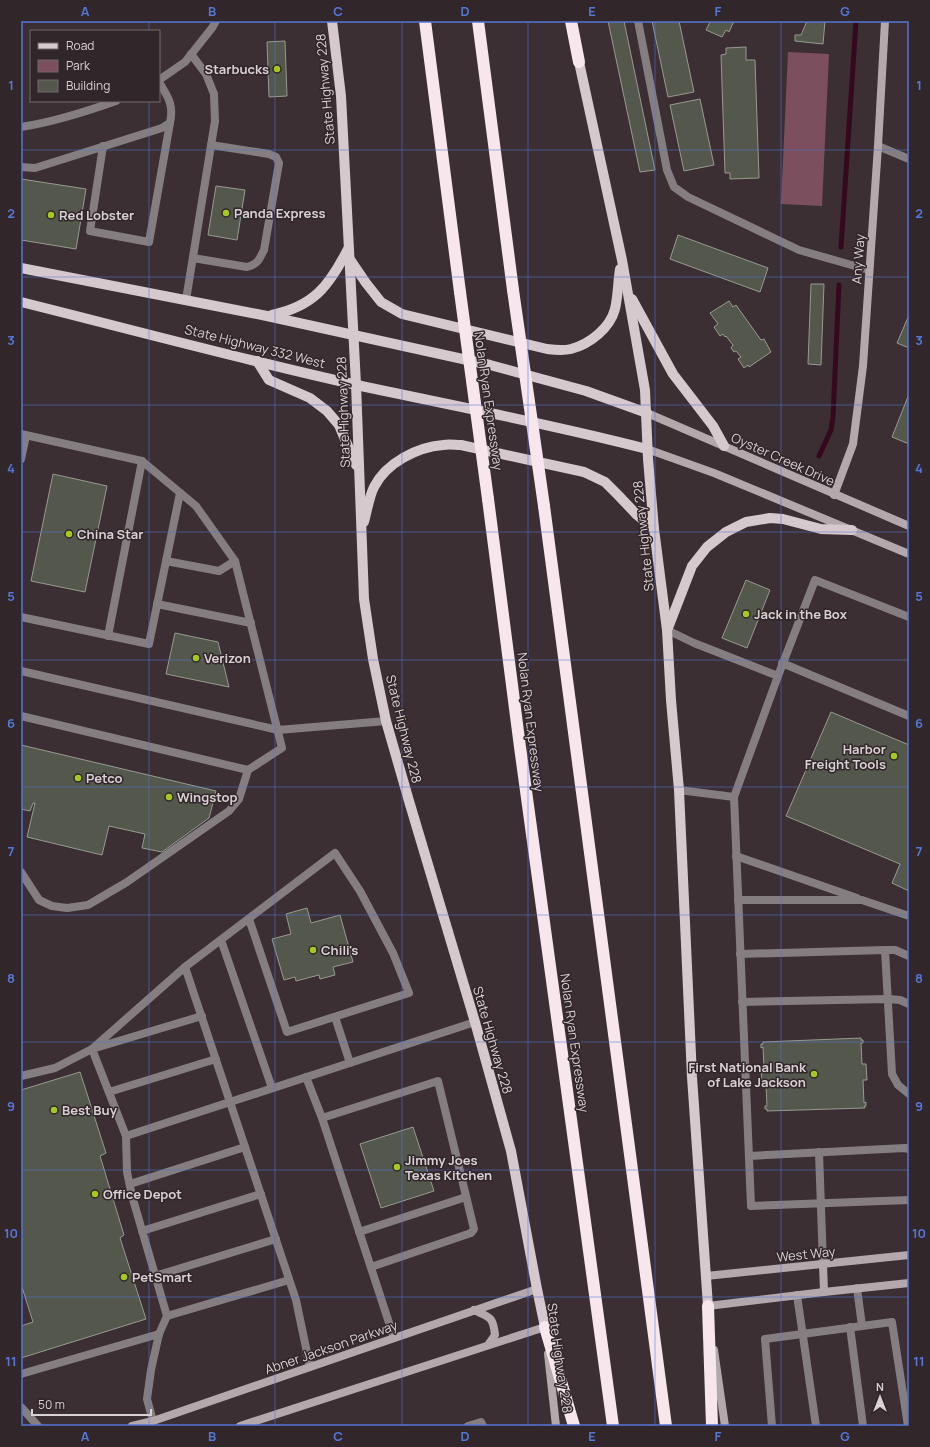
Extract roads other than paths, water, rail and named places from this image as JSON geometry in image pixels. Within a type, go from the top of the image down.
[{"type":"highway","name":"Nolan Ryan Expressway","points":[[424,21],[520,747],[613,1426]]},
{"type":"highway","points":[[478,21],[666,1426]]},
{"type":"highway","points":[[571,21],[580,62]]},
{"type":"highway","points":[[708,1306],[712,1426]]},
{"type":"highway","points":[[545,1327],[574,1426]]},
{"type":"main road","name":"State Highway 228","points":[[332,21],[341,96],[356,384],[358,471],[364,599],[373,659],[386,721],[475,1022],[511,1151],[536,1289],[545,1327]]},
{"type":"main road","name":"State Highway 228","points":[[580,62],[622,260],[645,390],[647,413],[647,449],[654,529],[668,630],[671,700],[679,790]]},
{"type":"main road","points":[[267,316],[284,313],[300,306],[323,290],[349,254],[366,284],[381,302],[402,314],[546,349],[571,349],[593,339],[609,322],[615,309],[622,260]]},
{"type":"main road","points":[[21,268],[267,316],[490,365],[586,391],[647,413]]},
{"type":"main road","points":[[627,291],[661,355],[673,374],[713,426],[724,446]]},
{"type":"main road","name":"State Highway 332 West","points":[[21,302],[258,361],[647,449]]},
{"type":"main road","points":[[258,361],[269,380],[310,398],[327,411],[339,424],[358,471]]},
{"type":"main road","points":[[361,535],[374,486],[386,470],[409,454],[444,444],[461,445],[584,472],[605,482],[637,515],[654,529]]},
{"type":"main road","points":[[668,630],[692,566],[707,547],[726,532],[746,522],[770,518],[783,519],[821,529],[852,530]]},
{"type":"main road","points":[[679,790],[692,1077],[708,1306]]},
{"type":"street","points":[[160,80],[185,62],[216,21]]},
{"type":"street","points":[[638,21],[667,170],[674,187],[688,197],[799,250],[869,270]]},
{"type":"street","name":"Any Way","points":[[834,495],[853,444],[862,366],[878,146],[885,21]]},
{"type":"street","points":[[186,300],[215,121],[214,94],[206,74],[191,54]]},
{"type":"street","points":[[103,146],[90,231],[149,242],[172,112],[170,100],[160,83]]},
{"type":"street","points":[[21,127],[86,112],[113,102]]},
{"type":"street","points":[[21,168],[35,168],[162,128],[170,123]]},
{"type":"street","points":[[193,258],[247,267],[254,265],[259,260],[264,250],[279,163],[276,157],[269,154],[211,145]]},
{"type":"street","points":[[878,146],[909,159]]},
{"type":"street","name":"Oyster Creek Drive","points":[[647,413],[834,495],[909,526]]},
{"type":"street","points":[[21,459],[24,435],[142,461],[196,506],[235,561],[282,748],[248,770],[239,800],[229,811],[127,882],[88,905],[67,908],[52,906],[39,900],[21,872]]},
{"type":"street","points":[[647,449],[714,473],[909,554]]},
{"type":"street","points":[[108,636],[142,461]]},
{"type":"street","points":[[21,617],[149,644],[180,493]]},
{"type":"street","points":[[166,561],[219,571],[235,561]]},
{"type":"street","points":[[909,616],[815,580],[782,663],[734,796],[751,1206],[909,1200]]},
{"type":"street","points":[[157,604],[251,623]]},
{"type":"street","points":[[668,630],[694,643],[778,676]]},
{"type":"street","points":[[782,663],[909,716]]},
{"type":"street","points":[[21,671],[278,730],[386,721]]},
{"type":"street","points":[[21,716],[248,770]]},
{"type":"street","points":[[679,790],[734,796]]},
{"type":"street","points":[[92,1049],[185,968],[249,919],[336,853],[360,891],[393,953],[409,993],[287,1032],[249,919]]},
{"type":"street","points":[[736,856],[909,916]]},
{"type":"street","points":[[738,900],[862,900]]},
{"type":"street","points":[[222,940],[272,1088]]},
{"type":"street","points":[[885,950],[892,1074],[898,1085],[909,1094]]},
{"type":"street","points":[[740,954],[894,950],[909,956]]},
{"type":"street","points":[[185,968],[296,1300],[310,1367]]},
{"type":"street","points":[[742,1002],[888,999],[900,1000],[909,1004]]},
{"type":"street","points":[[21,1076],[55,1068],[92,1049],[202,1016]]},
{"type":"street","points":[[335,1017],[350,1063]]},
{"type":"street","points":[[126,1136],[475,1022]]},
{"type":"street","points":[[92,1049],[126,1136],[127,1172],[142,1231],[167,1316],[159,1334],[151,1370],[147,1399],[154,1423]]},
{"type":"street","points":[[109,1092],[216,1059]]},
{"type":"street","points":[[306,1077],[322,1118],[394,1338]]},
{"type":"street","points":[[322,1118],[438,1081],[474,1228],[471,1233],[371,1267]]},
{"type":"street","points":[[130,1184],[245,1147]]},
{"type":"street","points":[[749,1156],[904,1148],[909,1149]]},
{"type":"street","points":[[819,1152],[824,1292]]},
{"type":"street","points":[[142,1231],[261,1194]]},
{"type":"street","points":[[359,1232],[466,1197]]},
{"type":"street","points":[[155,1276],[276,1239]]},
{"type":"street","name":"West Way","points":[[706,1276],[909,1255]]},
{"type":"street","points":[[167,1316],[289,1280]]},
{"type":"street","points":[[725,1426],[708,1306],[909,1283]]},
{"type":"street","points":[[857,1288],[862,1326]]},
{"type":"street","name":"Abner Jackson Parkway","points":[[132,1426],[154,1423],[310,1367],[536,1289]]},
{"type":"street","points":[[797,1295],[816,1426]]},
{"type":"street","points":[[474,1310],[491,1318],[494,1324],[495,1335],[488,1345]]},
{"type":"street","points":[[772,1426],[765,1339],[892,1322],[908,1426]]},
{"type":"street","points":[[240,1426],[545,1327]]},
{"type":"street","name":"State Highway 228","points":[[545,1327],[556,1426]]},
{"type":"street","points":[[850,1327],[863,1426]]},
{"type":"street","points":[[21,1374],[159,1334]]},
{"type":"street","points":[[21,1407],[38,1426]]},
{"type":"street","points":[[468,1426],[481,1422],[482,1426]]},
{"type":"waterway","points":[[841,247],[856,21]]},
{"type":"waterway","points":[[819,456],[831,430],[833,417],[839,285]]},
{"type":"place","name":"Starbucks","points":[[277,69]]},
{"type":"place","name":"Panda Express","points":[[226,213]]},
{"type":"place","name":"Red Lobster","points":[[51,215]]},
{"type":"place","name":"China Star","points":[[69,534]]},
{"type":"place","name":"Jack in the Box","points":[[746,614]]},
{"type":"place","name":"Verizon","points":[[196,658]]},
{"type":"place","name":"Harbor Freight Tools","points":[[894,756]]},
{"type":"place","name":"Petco","points":[[78,778]]},
{"type":"place","name":"Wingstop","points":[[169,797]]},
{"type":"place","name":"Chili's","points":[[313,950]]},
{"type":"place","name":"First National Bank of Lake Jackson","points":[[814,1074]]},
{"type":"place","name":"Best Buy","points":[[54,1110]]},
{"type":"place","name":"Jimmy Joes Texas Kitchen","points":[[397,1167]]},
{"type":"place","name":"Office Depot","points":[[95,1194]]},
{"type":"place","name":"PetSmart","points":[[124,1277]]}]
